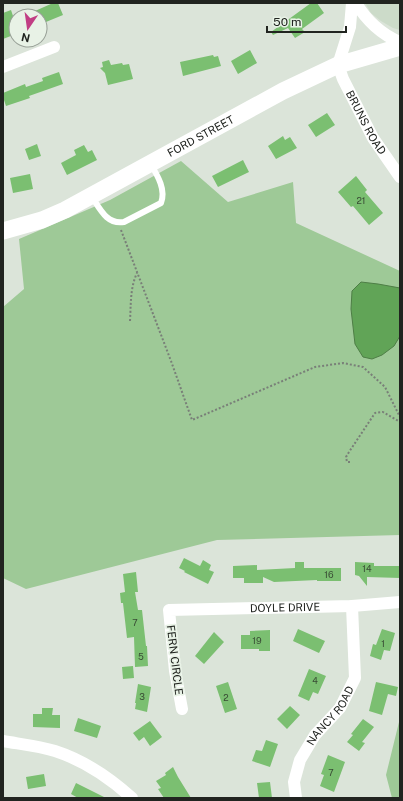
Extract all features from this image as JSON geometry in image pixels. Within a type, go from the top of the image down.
[{"type":"street","points":[[338,65],[350,27],[352,3]]},
{"type":"street","points":[[356,3],[360,11],[370,22],[393,39],[400,42]]},
{"type":"street","points":[[3,67],[54,47]]},
{"type":"street","name":"FORD STREET","points":[[3,232],[42,220],[65,210],[283,91],[338,65],[400,47]]},
{"type":"street","name":"BRUNS ROAD","points":[[338,65],[343,79],[373,138],[400,177]]},
{"type":"street","name":"DOYLE DRIVE","points":[[169,610],[352,606],[400,602]]},
{"type":"street","name":"NANCY ROAD","points":[[296,798],[294,782],[300,760],[315,735],[340,708],[355,678],[352,606]]},
{"type":"street","name":"FERN CIRCLE","points":[[169,610],[175,671],[182,709]]},
{"type":"street","points":[[3,741],[55,751],[92,768],[119,786],[132,798]]},
{"type":"lane","points":[[91,196],[107,219],[118,223],[124,222],[161,202],[164,197],[162,190],[157,175],[150,164]]},
{"type":"path","points":[[118,223],[192,420],[315,367],[343,363],[363,367],[385,387],[400,418]]},
{"type":"path","points":[[130,321],[133,282],[137,273]]},
{"type":"path","points":[[350,462],[347,462],[346,457],[375,413],[383,412],[400,422]]},
{"type":"shaded area","points":[[365,3],[400,3],[400,30],[381,21],[371,13]]},
{"type":"shaded area","points":[[181,161],[228,202],[293,182],[296,223],[400,271],[400,535],[217,540],[26,589],[3,578],[3,307],[24,289],[19,239],[110,200]]},
{"type":"shaded area","points":[[361,282],[400,288],[400,336],[394,346],[382,355],[372,359],[363,357],[355,344],[351,309],[352,291]]},
{"type":"shaded area","points":[[400,718],[400,798],[392,798],[386,775]]},
{"type":"building","points":[[53,3],[58,3],[63,15],[48,21],[48,8],[42,8]]},
{"type":"building","points":[[311,3],[317,3],[324,13],[302,29],[305,32],[295,38],[288,28],[273,35],[271,32]]},
{"type":"building","points":[[8,11],[8,37],[3,39],[3,13]]},
{"type":"building","points":[[250,50],[257,63],[238,74],[231,61]]},
{"type":"building","points":[[213,55],[214,57],[218,56],[221,66],[183,76],[180,62]]},
{"type":"building","points":[[109,60],[111,65],[122,63],[123,65],[129,64],[133,79],[108,85],[105,73],[100,68],[103,67],[102,62]]},
{"type":"building","points":[[59,72],[63,84],[6,106],[3,93],[25,84],[26,87],[43,81],[42,78]]},
{"type":"building","points":[[327,113],[335,125],[316,137],[308,125]]},
{"type":"building","points":[[283,136],[285,140],[290,137],[297,148],[276,159],[268,146]]},
{"type":"building","points":[[37,144],[41,156],[29,160],[25,149]]},
{"type":"building","points":[[84,145],[88,152],[92,150],[97,160],[67,175],[61,163],[76,155],[74,150]]},
{"type":"building","points":[[243,160],[249,172],[218,187],[212,176]]},
{"type":"building","points":[[30,174],[33,189],[13,193],[10,178]]},
{"type":"building","points":[[356,176],[367,190],[365,192],[383,213],[369,225],[353,206],[351,207],[338,192]]},
{"type":"building","points":[[184,558],[200,566],[203,560],[211,565],[209,570],[214,572],[208,584],[179,568]]},
{"type":"building","points":[[295,562],[304,562],[304,568],[341,568],[341,581],[317,580],[274,582],[263,577],[263,583],[244,583],[244,578],[233,578],[233,566],[257,565],[257,570],[295,568]]},
{"type":"building","points":[[355,562],[374,563],[374,566],[400,566],[400,578],[367,577],[367,586],[359,576],[355,575]]},
{"type":"building","points":[[136,572],[138,592],[135,592],[138,610],[142,610],[148,666],[135,667],[134,637],[127,638],[123,603],[121,603],[120,593],[125,592],[123,574]]},
{"type":"building","points":[[298,629],[325,641],[319,653],[293,641]]},
{"type":"building","points":[[382,629],[395,633],[390,651],[384,650],[381,660],[370,656],[373,644],[376,645]]},
{"type":"building","points":[[270,630],[270,651],[259,651],[259,649],[241,649],[241,635],[250,635],[250,631]]},
{"type":"building","points":[[214,632],[224,642],[204,664],[195,656]]},
{"type":"building","points":[[133,666],[134,678],[123,679],[122,667]]},
{"type":"building","points":[[309,669],[326,676],[318,694],[313,692],[309,701],[298,696]]},
{"type":"building","points":[[228,682],[237,709],[225,713],[216,686]]},
{"type":"building","points":[[376,682],[398,687],[396,696],[388,694],[382,715],[369,711]]},
{"type":"building","points":[[138,684],[151,687],[147,712],[135,709]]},
{"type":"building","points":[[290,706],[300,715],[287,729],[277,719]]},
{"type":"building","points":[[42,708],[53,708],[52,715],[60,715],[60,728],[33,727],[33,714],[42,714]]},
{"type":"building","points":[[78,718],[101,726],[97,738],[74,731]]},
{"type":"building","points":[[363,719],[374,727],[362,742],[365,743],[359,751],[347,742],[353,735],[351,734]]},
{"type":"building","points":[[150,721],[162,737],[150,746],[144,737],[139,741],[133,733]]},
{"type":"building","points":[[266,740],[278,744],[270,767],[252,761],[256,750],[262,751]]},
{"type":"building","points":[[328,755],[345,762],[334,792],[320,786],[324,775],[321,774]]},
{"type":"building","points":[[173,767],[191,798],[164,798],[158,789],[161,788],[156,781],[166,775],[165,773]]},
{"type":"building","points":[[44,774],[46,786],[28,789],[26,777]]},
{"type":"building","points":[[270,782],[272,798],[259,798],[257,783]]},
{"type":"building","points":[[76,783],[106,798],[78,798],[71,794]]}]
